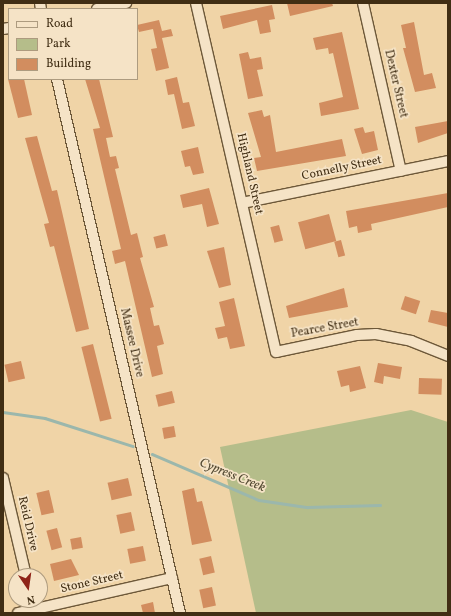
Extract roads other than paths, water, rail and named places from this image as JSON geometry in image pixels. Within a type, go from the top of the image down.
[{"type":"street","points":[[102,8],[126,3]]},
{"type":"street","name":"Highland Street","points":[[196,3],[276,352]]},
{"type":"street","name":"Dexter Street","points":[[363,3],[401,171]]},
{"type":"street","name":"Massee Drive","points":[[57,80],[180,613]]},
{"type":"street","name":"Connelly Street","points":[[242,203],[448,161]]},
{"type":"street","name":"Pearce Street","points":[[276,352],[350,336],[376,334],[411,340],[448,356]]},
{"type":"street","name":"Reid Drive","points":[[3,478],[24,568]]},
{"type":"street","name":"Stone Street","points":[[48,602],[172,578]]},
{"type":"street","name":"Stone Street","points":[[18,613],[27,608]]},
{"type":"waterway","name":"Cypress Creek","points":[[3,412],[45,418],[133,446]]},
{"type":"waterway","name":"Cypress Creek","points":[[152,454],[259,500],[307,507],[380,505]]}]
